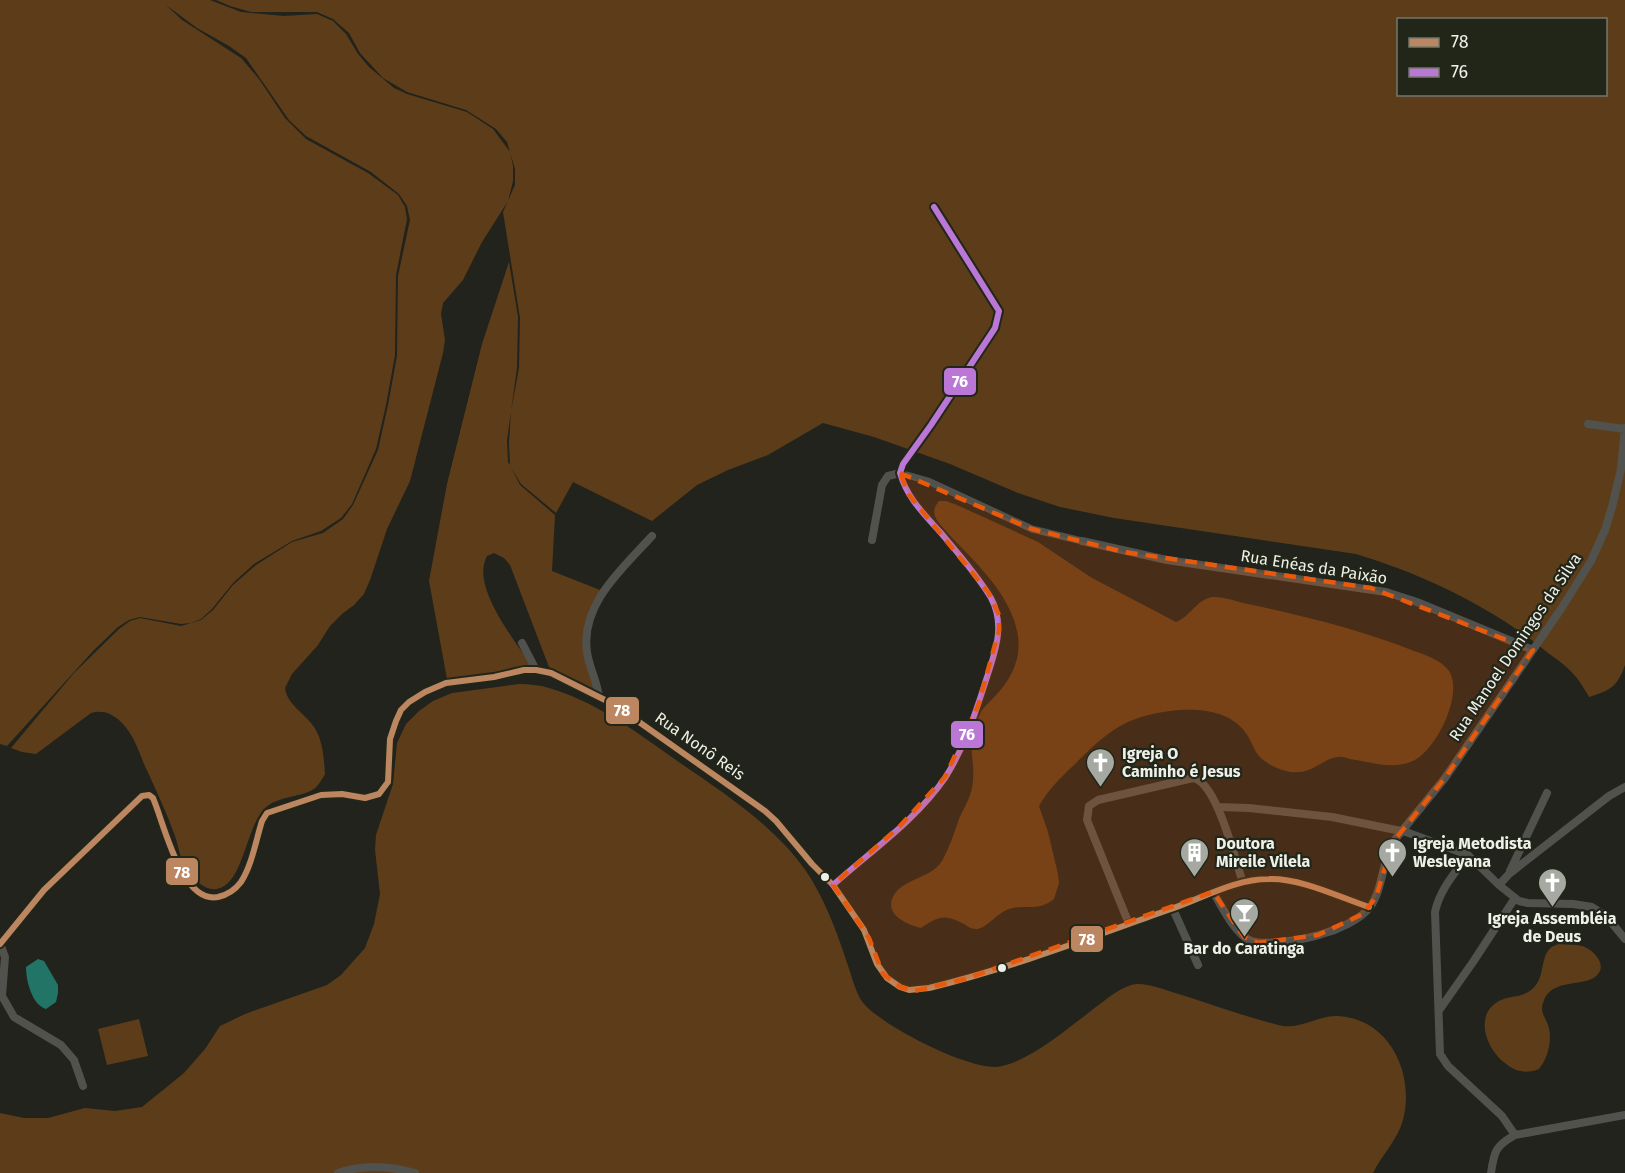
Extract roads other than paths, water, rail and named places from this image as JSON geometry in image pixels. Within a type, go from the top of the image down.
[{"type":"street","points":[[833,885],[908,819],[929,798],[945,777],[957,756],[978,706],[999,630],[999,615],[988,592],[909,495],[900,473],[907,458],[955,390],[998,321],[999,311],[934,207]]},
{"type":"street","points":[[1588,424],[1625,428]]},
{"type":"street","name":"Rua Manoel Domingos da Silva","points":[[1370,908],[1376,897],[1388,851],[1401,831],[1445,778],[1591,561],[1605,530],[1621,469],[1625,428]]},
{"type":"street","points":[[872,540],[882,485],[888,476],[900,473],[928,481],[1032,529],[1082,541]]},
{"type":"street","points":[[599,697],[597,682],[587,651],[589,622],[608,585],[652,536]]},
{"type":"street","name":"Rua Enéas da Paixão","points":[[1082,541],[1167,560],[1386,591],[1533,650]]},
{"type":"street","points":[[522,643],[536,670]]},
{"type":"street","name":"Rua Nonô Reis","points":[[0,944],[44,890],[142,796],[147,794],[152,796],[188,883],[203,896],[211,898],[224,895],[242,880],[262,821],[267,813],[321,795],[370,798],[383,791],[389,778],[391,732],[399,714],[409,702],[446,683],[536,670],[568,680],[599,697],[639,722],[765,811],[833,885],[864,930],[883,974],[896,985],[909,990],[929,988],[996,970],[1173,909],[1213,892],[1260,879],[1286,880],[1370,908]]},
{"type":"street","points":[[1129,924],[1087,820],[1089,806],[1098,800],[1193,778],[1200,780],[1207,786],[1218,807],[1243,883]]},
{"type":"street","points":[[1499,885],[1509,873],[1609,796],[1625,787]]},
{"type":"street","points":[[1509,873],[1547,793]]},
{"type":"street","points":[[1218,807],[1332,817],[1401,831],[1468,855],[1515,898],[1528,903],[1573,904],[1592,907],[1606,916],[1625,939]]},
{"type":"street","points":[[1468,855],[1443,890],[1435,912],[1439,1050],[1441,1058],[1448,1066],[1496,1110],[1515,1135]]},
{"type":"street","points":[[1213,892],[1244,937],[1258,943],[1325,933],[1363,914],[1370,908]]},
{"type":"street","points":[[1439,1010],[1515,898]]},
{"type":"street","points":[[1173,909],[1198,965]]},
{"type":"street","points":[[0,944],[5,957],[2,996],[14,1017],[61,1045],[74,1060],[83,1086]]},
{"type":"street","points":[[1491,1173],[1501,1142],[1515,1135],[1625,1115]]},
{"type":"street","points":[[338,1173],[383,1166],[415,1173]]},
{"type":"water","points":[[38,959],[44,961],[58,985],[56,1002],[46,1009],[37,1003],[27,979],[26,967]]},
{"type":"place","name":"Igreja O Caminho é Jesus","points":[[1101,788]]},
{"type":"place","name":"Doutora Mireile Vilela","points":[[1195,878]]},
{"type":"place","name":"Igreja Metodista Wesleyana","points":[[1392,878]]},
{"type":"place","name":"Igreja Assembléia de Deus","points":[[1552,908]]},
{"type":"place","name":"Bar do Caratinga","points":[[1244,938]]}]
